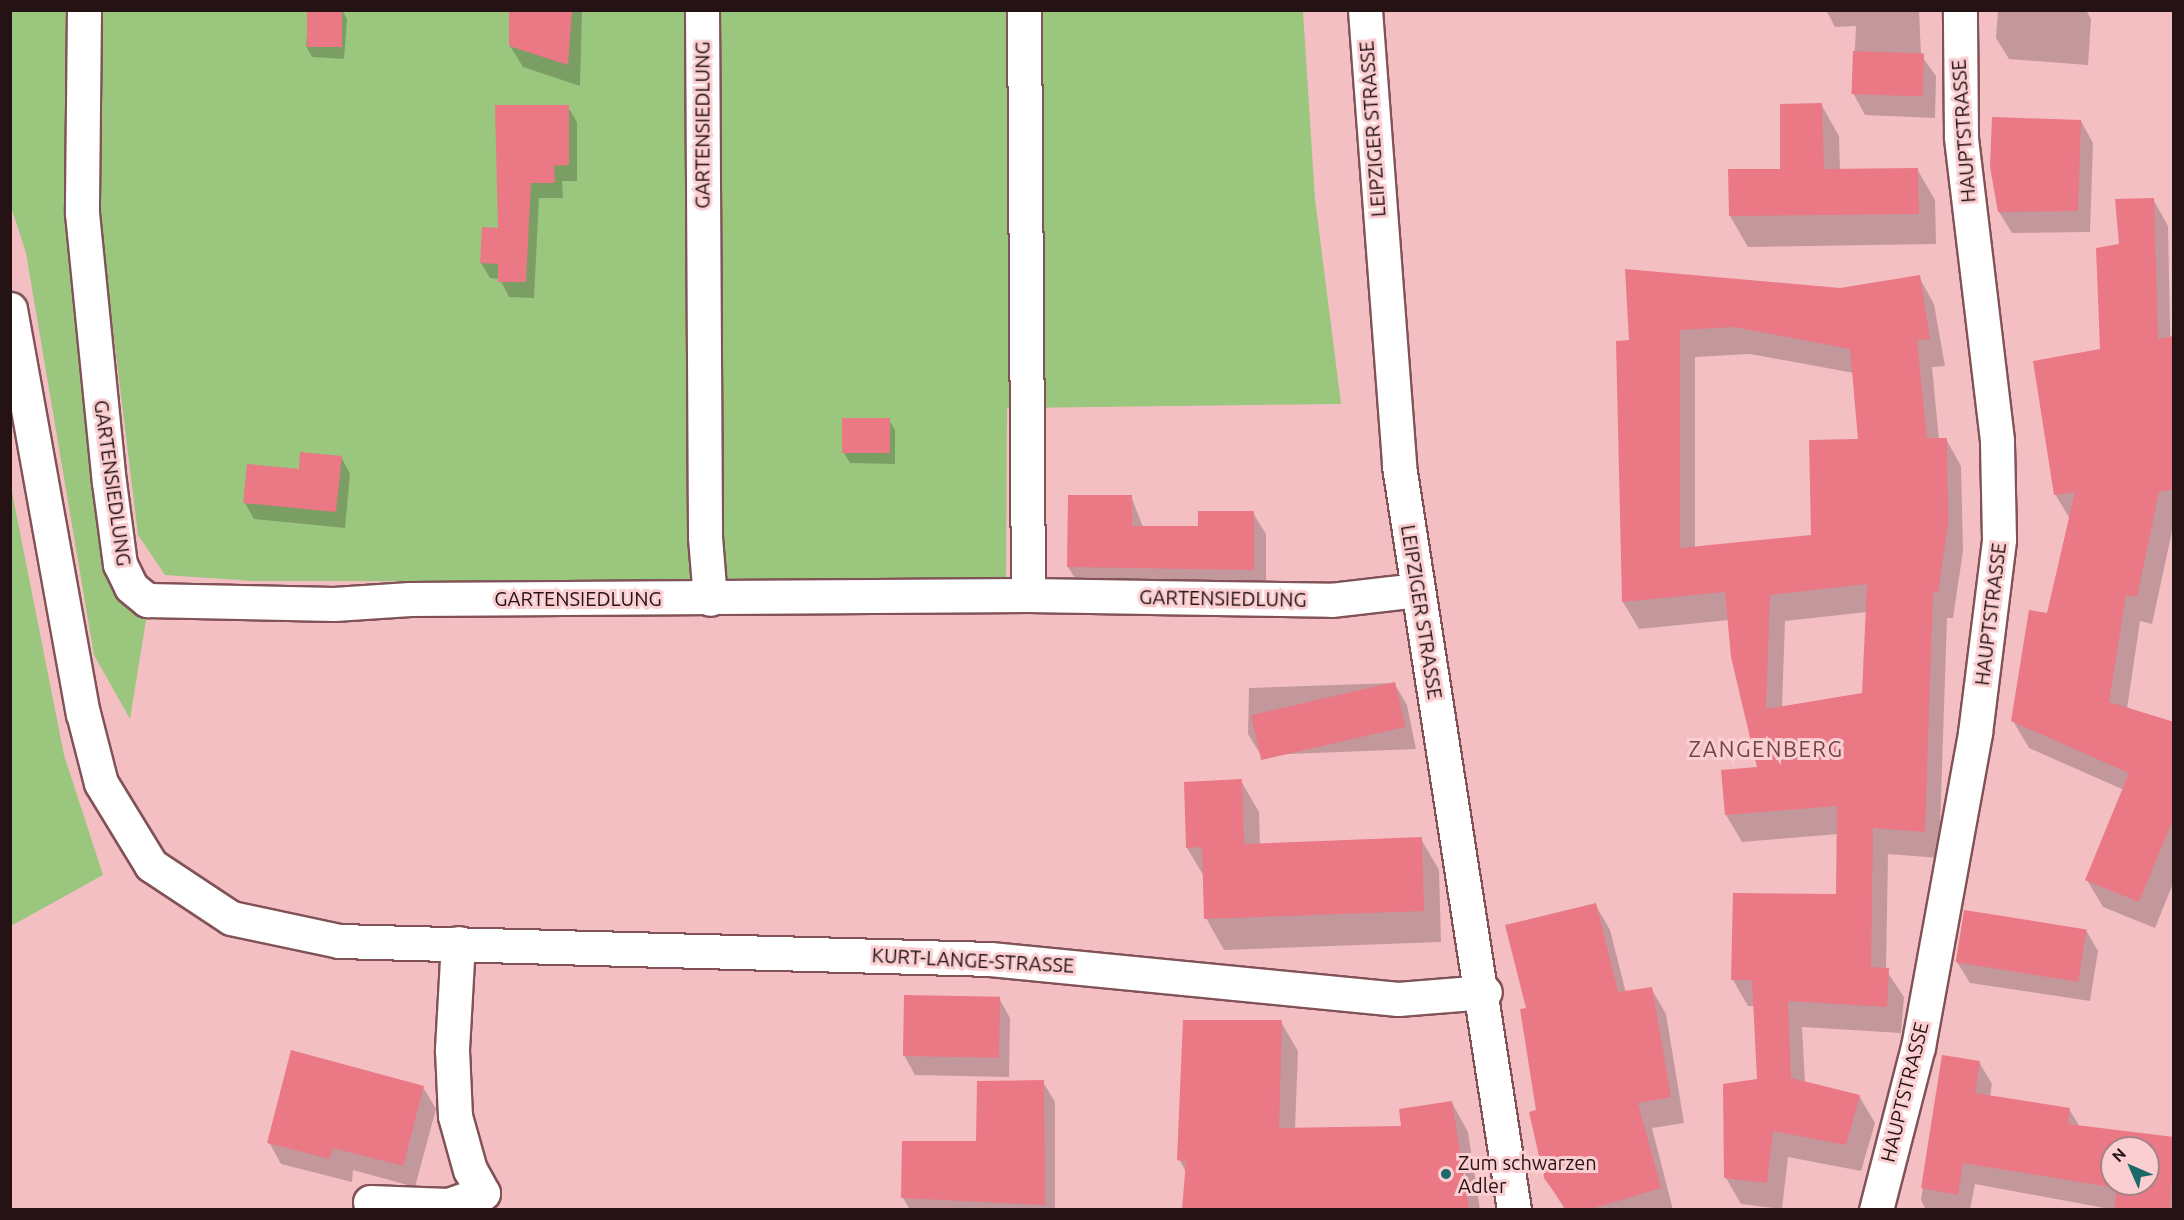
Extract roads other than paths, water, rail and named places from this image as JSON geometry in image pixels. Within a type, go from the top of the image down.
[{"type":"street","name":"GARTENSIEDLUNG","points":[[84,10],[82,213],[113,513],[120,564],[130,587],[147,600],[188,604],[1028,595],[1331,600],[1417,590]]},
{"type":"street","name":"GARTENSIEDLUNG","points":[[702,10],[705,537],[710,599]]},
{"type":"street","points":[[1024,10],[1028,595]]},
{"type":"street","name":"LEIPZIGER STRASSE","points":[[1365,10],[1390,372],[1417,590],[1485,992],[1514,1209]]},
{"type":"street","name":"HAUPTSTRASSE","points":[[1876,1209],[1924,1012],[1975,732],[1999,539],[1997,440],[1961,136],[1960,10]]},
{"type":"street","name":"KURT-LANGE-STRASSE","points":[[10,309],[83,713],[101,783],[132,840],[174,883],[231,918],[303,937],[990,959],[1398,999],[1485,992]]},
{"type":"street","points":[[370,1202],[448,1205],[490,1201],[464,1153],[455,1116],[452,1049],[458,943]]},
{"type":"place","name":"Zum schwarzen Adler","points":[[1446,1174]]},
{"type":"district","name":"ZANGENBERG","points":[[1766,749]]}]
